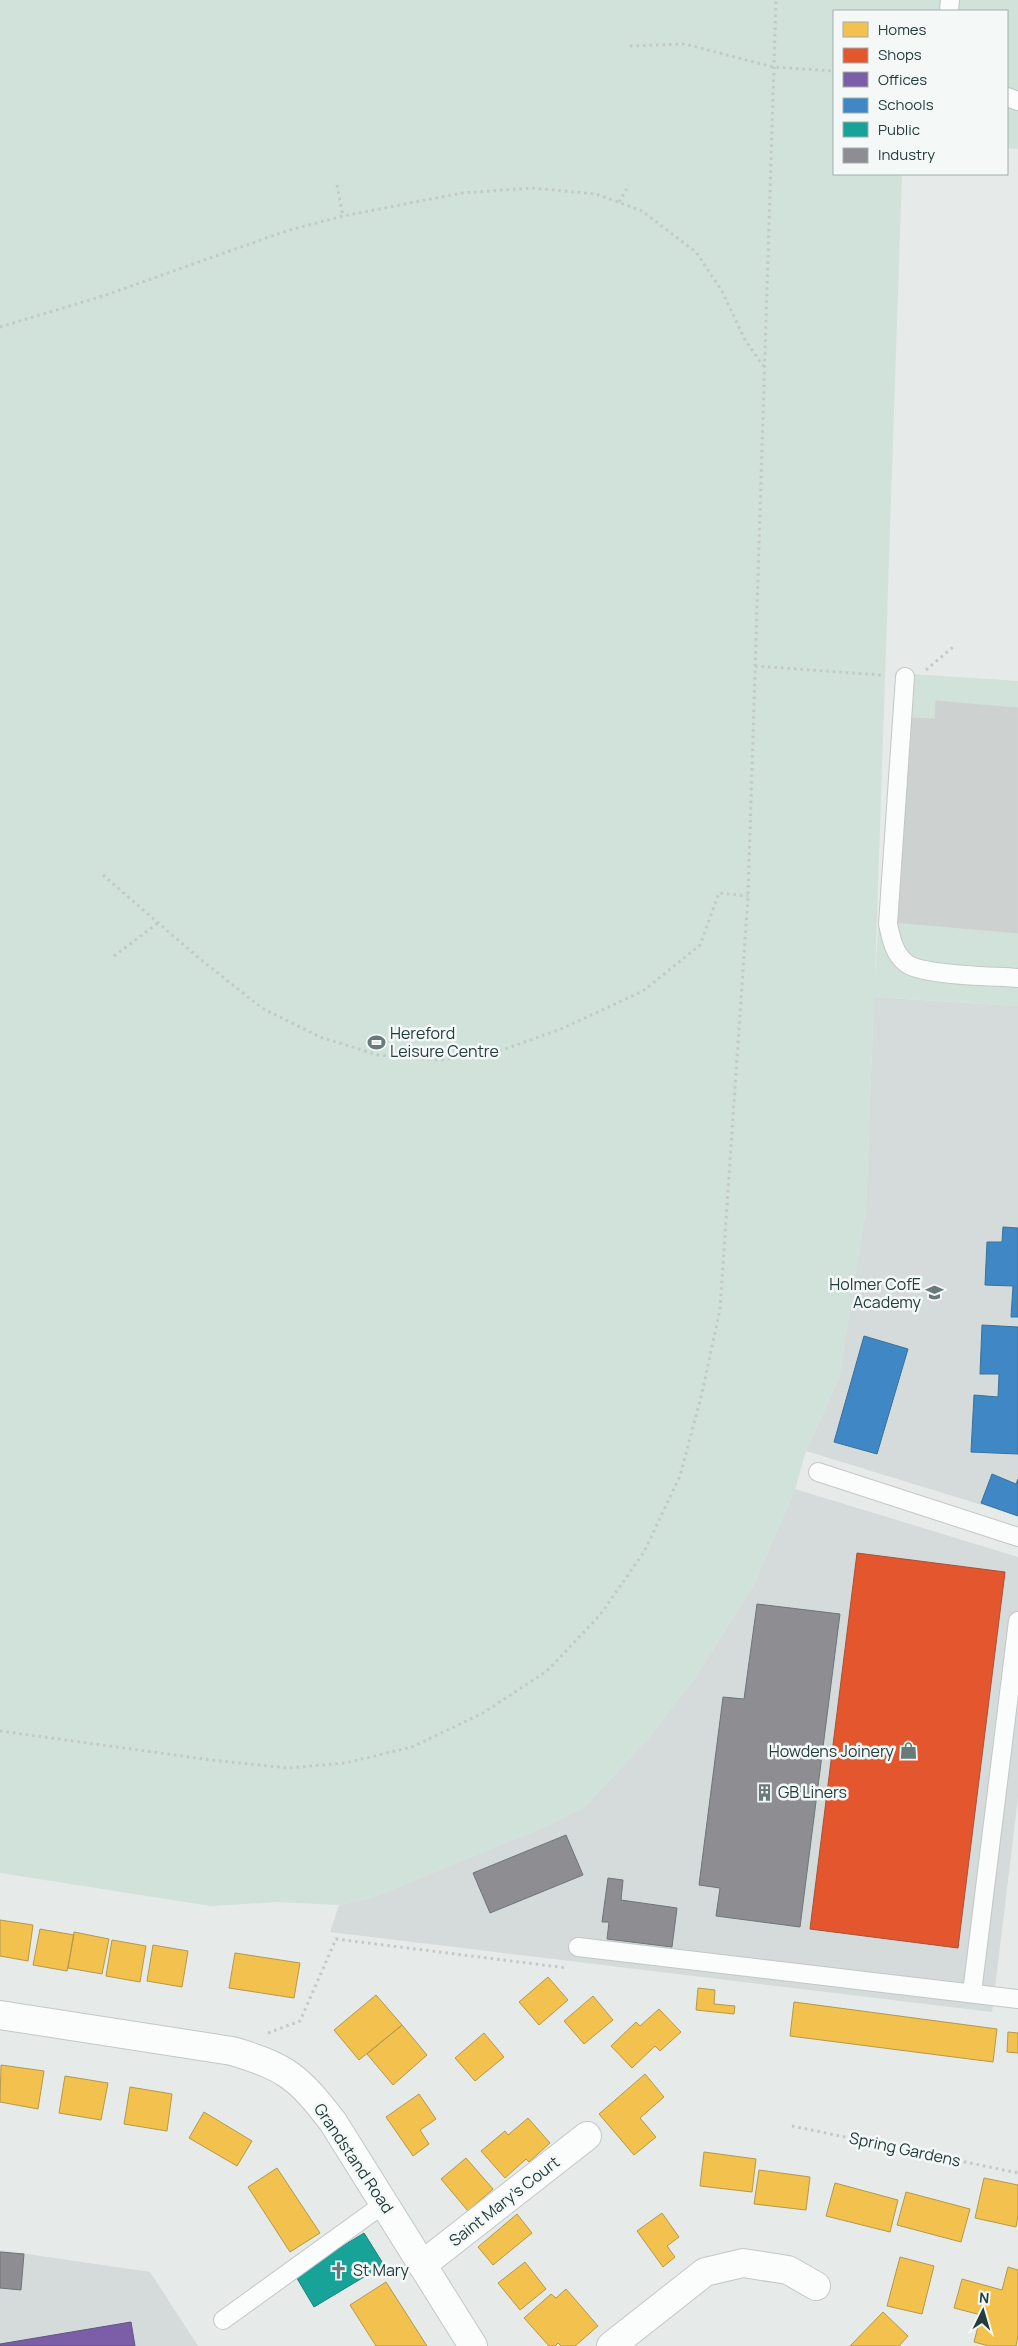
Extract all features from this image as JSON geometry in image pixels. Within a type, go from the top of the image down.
[{"type":"street","name":"Grandstand Road","points":[[0,2015],[232,2051],[261,2060],[285,2071],[309,2091],[333,2122],[473,2346]]},
{"type":"street","name":"Saint Mary's Court","points":[[422,2265],[587,2136]]},
{"type":"street","points":[[611,2346],[705,2272],[743,2263],[788,2270],[816,2286]]},
{"type":"lane","points":[[905,677],[888,924],[894,947],[906,963],[923,970],[1018,978]]},
{"type":"lane","points":[[818,1472],[1018,1537]]},
{"type":"lane","points":[[972,1993],[1018,1621]]},
{"type":"lane","points":[[578,1947],[1018,1999]]},
{"type":"lane","points":[[223,2320],[385,2203]]},
{"type":"path","points":[[0,1731],[211,1760],[288,1768],[345,1763],[412,1746],[483,1713],[547,1671],[600,1615],[644,1552],[680,1476],[702,1393],[718,1318],[748,896],[776,0]]},
{"type":"path","points":[[630,46],[685,44],[773,67],[833,72]]},
{"type":"path","points":[[337,185],[343,216]]},
{"type":"path","points":[[618,202],[629,185]]},
{"type":"path","points":[[0,327],[106,296],[286,231],[343,216],[462,192],[532,188],[596,194],[642,211],[696,252],[722,290],[744,338],[764,366]]},
{"type":"path","points":[[754,666],[905,677],[929,669],[953,647]]},
{"type":"path","points":[[103,875],[158,923],[262,1008],[320,1037],[378,1055],[440,1060],[502,1050],[560,1029],[643,992],[700,945],[720,893],[748,896]]},
{"type":"path","points":[[114,956],[158,923]]},
{"type":"path","points":[[232,2051],[264,2035],[300,2022],[336,1939],[573,1969]]},
{"type":"path","name":"Spring Gardens","points":[[792,2126],[1018,2173]]},
{"type":"shaded area","name":"Hereford Leisure Centre","points":[[0,0],[1018,0],[1018,149],[1008,148],[1008,10],[833,10],[833,175],[902,175],[875,975],[896,673],[1018,681],[1018,1006],[874,997],[866,1208],[839,1378],[806,1451],[795,1489],[754,1584],[697,1675],[647,1740],[584,1807],[549,1825],[371,1898],[339,1905],[278,1902],[211,1906],[0,1873]]},
{"type":"shaded area","name":"Holmer CofE Academy","points":[[874,997],[1018,1006],[1018,1516],[806,1451],[839,1378],[866,1208]]},
{"type":"shaded area","points":[[795,1489],[1018,1557],[1018,1798],[992,2012],[330,1932],[339,1905],[371,1898],[549,1825],[584,1807],[647,1740],[697,1675],[754,1584]]},
{"type":"shaded area","points":[[0,2250],[150,2272],[198,2346],[0,2346]]},
{"type":"building: Homes","points":[[0,1920],[33,1925],[28,1961],[0,1956]]},
{"type":"building: Homes","points":[[40,1929],[74,1935],[67,1971],[33,1965]]},
{"type":"building: Homes","points":[[74,1932],[109,1939],[102,1974],[68,1968]]},
{"type":"building: Homes","points":[[112,1940],[146,1946],[140,1982],[106,1976]]},
{"type":"building: Homes","points":[[153,1945],[188,1951],[182,1987],[147,1981]]},
{"type":"building: Homes","points":[[235,1953],[300,1963],[294,1998],[229,1988]]},
{"type":"building: Homes","points":[[548,1977],[568,2000],[539,2025],[519,2002]]},
{"type":"building: Homes","points":[[698,1988],[715,1990],[714,2004],[735,2006],[734,2014],[696,2010]]},
{"type":"building: Homes","points":[[376,1995],[402,2025],[359,2060],[334,2030]]},
{"type":"building: Homes","points":[[593,1996],[613,2020],[584,2044],[564,2021]]},
{"type":"building: Homes","points":[[794,2002],[997,2029],[993,2062],[790,2036]]},
{"type":"building: Homes","points":[[659,2009],[681,2032],[660,2051],[655,2046],[632,2068],[611,2046],[636,2022],[640,2026]]},
{"type":"building: Homes","points":[[402,2025],[427,2055],[393,2085],[367,2054]]},
{"type":"building: Homes","points":[[1008,2032],[1018,2033],[1018,2053],[1007,2052]]},
{"type":"building: Homes","points":[[484,2033],[504,2057],[475,2081],[455,2058]]},
{"type":"building: Homes","points":[[1,2065],[44,2071],[38,2109],[0,2102]]},
{"type":"building: Homes","points":[[645,2074],[664,2097],[640,2118],[656,2137],[634,2155],[599,2114]]},
{"type":"building: Homes","points":[[65,2076],[108,2083],[101,2120],[59,2113]]},
{"type":"building: Homes","points":[[130,2087],[172,2094],[167,2131],[124,2124]]},
{"type":"building: Homes","points":[[419,2094],[436,2119],[420,2130],[429,2144],[413,2156],[386,2117]]},
{"type":"building: Homes","points":[[204,2112],[252,2141],[237,2166],[189,2138]]},
{"type":"building: Homes","points":[[528,2118],[550,2143],[529,2162],[526,2159],[505,2178],[481,2151],[505,2131],[508,2135]]},
{"type":"building: Homes","points":[[704,2152],[756,2159],[752,2192],[700,2186]]},
{"type":"building: Homes","points":[[466,2158],[493,2189],[468,2211],[441,2179]]},
{"type":"building: Homes","points":[[277,2168],[320,2233],[290,2252],[248,2187]]},
{"type":"building: Homes","points":[[759,2170],[810,2177],[806,2210],[754,2204]]},
{"type":"building: Homes","points":[[984,2178],[1018,2185],[1016,2227],[975,2218]]},
{"type":"building: Homes","points":[[835,2183],[898,2200],[890,2232],[826,2216]]},
{"type":"building: Homes","points":[[906,2192],[970,2209],[961,2242],[897,2225]]},
{"type":"building: Homes","points":[[662,2213],[679,2237],[667,2246],[675,2257],[663,2267],[637,2231]]},
{"type":"building: Homes","points":[[517,2214],[532,2233],[493,2265],[478,2247]]},
{"type":"building: Homes","points":[[900,2257],[934,2266],[922,2314],[887,2306]]},
{"type":"building: Homes","points":[[525,2262],[546,2289],[520,2310],[498,2283]]},
{"type":"building: Homes","points":[[1008,2267],[1018,2270],[1018,2336],[1016,2346],[989,2346],[974,2342],[981,2315],[954,2308],[962,2279],[1002,2290]]},
{"type":"building: Homes","points":[[386,2282],[427,2346],[376,2346],[350,2305]]},
{"type":"building: Homes","points":[[566,2289],[598,2326],[575,2346],[561,2346],[558,2343],[555,2346],[549,2346],[524,2318],[551,2294],[556,2298]]},
{"type":"building: Homes","points":[[883,2312],[908,2336],[899,2346],[850,2346]]},
{"type":"building: Shops","name":"Howdens Joinery","points":[[857,1553],[1005,1572],[958,1948],[810,1929]]},
{"type":"building: Offices","points":[[131,2322],[135,2346],[0,2346],[0,2344]]},
{"type":"building: Schools","points":[[1003,1227],[1018,1228],[1018,1317],[1011,1317],[1013,1286],[985,1285],[987,1242],[1002,1242]]},
{"type":"building: Schools","points":[[982,1325],[1018,1327],[1018,1454],[971,1452],[974,1395],[998,1397],[999,1374],[980,1374]]},
{"type":"building: Schools","points":[[864,1336],[908,1349],[877,1454],[834,1442]]},
{"type":"building: Schools","points":[[992,1474],[1016,1484],[1018,1479],[1018,1516],[981,1503]]},
{"type":"building: Public","name":"St Mary","points":[[364,2233],[384,2265],[314,2307],[295,2275]]},
{"type":"building: Industry","name":"GB Liners","points":[[757,1604],[840,1614],[800,1927],[716,1916],[720,1888],[699,1885],[723,1697],[744,1699]]},
{"type":"building: Industry","points":[[566,1835],[583,1875],[490,1913],[473,1873]]},
{"type":"building: Industry","points":[[608,1878],[623,1880],[621,1900],[677,1908],[672,1947],[607,1939],[609,1922],[602,1922]]},
{"type":"building: Industry","points":[[0,2252],[24,2254],[21,2290],[0,2288]]},
{"type":"building: Other","points":[[936,701],[1018,708],[1018,933],[893,922],[910,718],[935,719]]},
{"type":"place","name":"Hereford Leisure Centre","points":[[376,1042]]},
{"type":"place","name":"Holmer CofE Academy","points":[[935,1293]]},
{"type":"place","name":"Howdens Joinery","points":[[908,1751]]},
{"type":"place","name":"GB Liners","points":[[764,1792]]},
{"type":"place","name":"St Mary","points":[[339,2270]]}]
